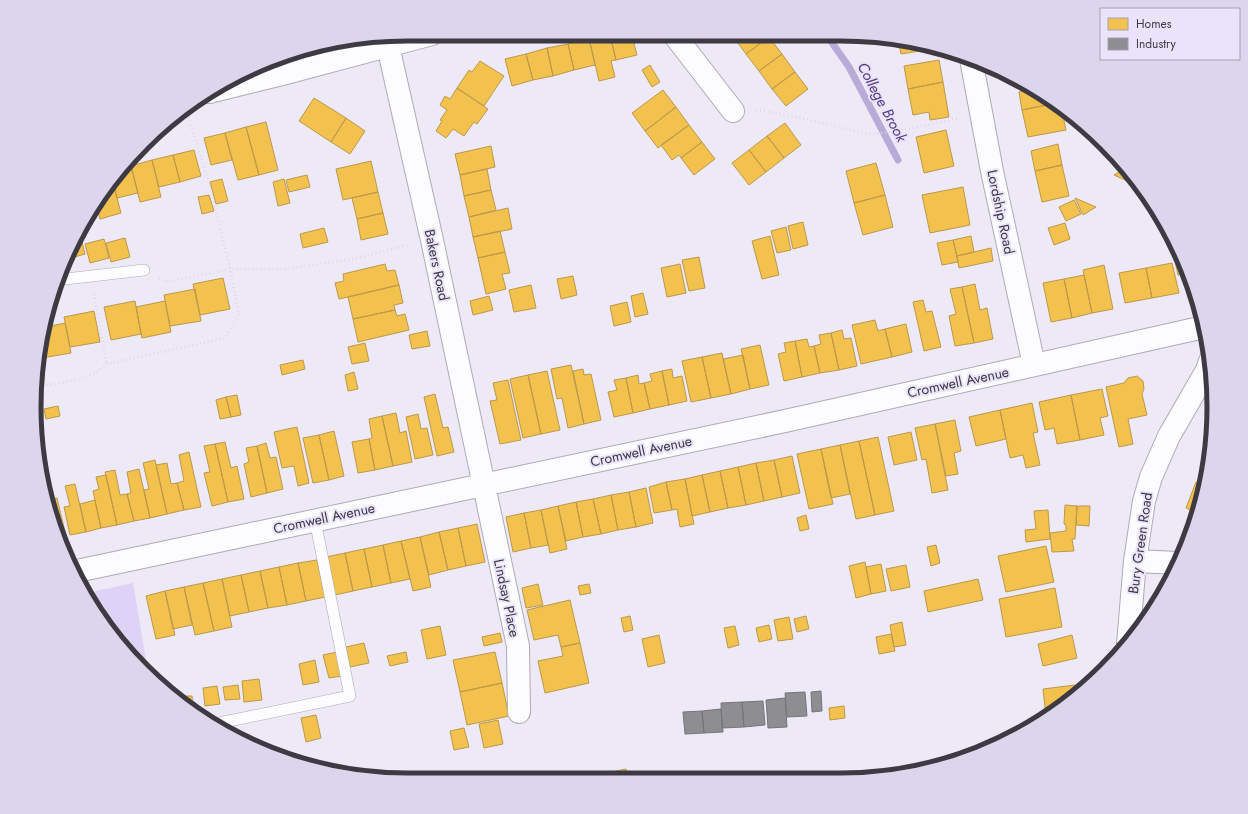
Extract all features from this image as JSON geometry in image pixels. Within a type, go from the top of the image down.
[{"type":"street","points":[[247,78],[280,66],[388,46],[406,41]]},
{"type":"street","points":[[679,41],[733,111]]},
{"type":"street","name":"Bakers Road","points":[[388,46],[432,240],[484,484]]},
{"type":"street","name":"Lordship Road","points":[[972,65],[1034,366]]},
{"type":"street","name":"Cromwell Avenue","points":[[80,570],[785,421],[1198,328]]},
{"type":"street","name":"Bury Green Road","points":[[1129,632],[1135,561],[1144,501],[1151,477],[1169,436],[1205,373]]},
{"type":"street","name":"Lindsay Place","points":[[484,484],[518,646],[519,712]]},
{"type":"street","points":[[1135,561],[1172,563]]},
{"type":"lane","points":[[64,279],[144,270]]},
{"type":"lane","points":[[222,722],[350,696],[315,520]]},
{"type":"path","points":[[733,111],[761,110],[867,134],[894,132],[981,114]]},
{"type":"path","points":[[42,386],[76,380],[102,369],[107,364],[225,338],[239,314],[230,269],[208,179],[187,115]]},
{"type":"path","points":[[144,270],[168,282],[230,269],[286,269],[353,259],[432,240]]},
{"type":"path","points":[[90,276],[107,364]]},
{"type":"shaded area","points":[[133,583],[147,665],[117,630],[91,592]]},
{"type":"building: Homes","points":[[578,41],[590,41],[595,65],[574,70],[568,44]]},
{"type":"building: Homes","points":[[590,41],[611,41],[616,60],[611,61],[615,77],[599,81]]},
{"type":"building: Homes","points":[[611,41],[633,41],[637,55],[616,60]]},
{"type":"building: Homes","points":[[737,41],[764,41],[746,54]]},
{"type":"building: Homes","points":[[764,41],[772,41],[782,54],[759,71],[746,54]]},
{"type":"building: Homes","points":[[568,44],[574,70],[553,76],[547,48]]},
{"type":"building: Homes","points":[[899,46],[923,50],[901,54]]},
{"type":"building: Homes","points":[[547,48],[553,76],[533,80],[526,54]]},
{"type":"building: Homes","points":[[526,54],[533,80],[512,86],[505,59]]},
{"type":"building: Homes","points":[[782,54],[795,72],[772,89],[759,71]]},
{"type":"building: Homes","points":[[939,60],[943,82],[908,89],[904,66]]},
{"type":"building: Homes","points":[[480,61],[504,76],[484,106],[457,88],[469,70],[472,72]]},
{"type":"building: Homes","points":[[650,65],[660,82],[652,87],[642,70]]},
{"type":"building: Homes","points":[[795,72],[808,89],[786,106],[772,89]]},
{"type":"building: Homes","points":[[943,82],[949,117],[930,120],[929,112],[913,115],[908,89]]},
{"type":"building: Homes","points":[[457,88],[488,109],[477,124],[474,122],[464,136],[453,129],[446,138],[436,131],[442,121],[440,120],[447,110],[440,105],[445,96],[450,99]]},
{"type":"building: Homes","points":[[663,90],[676,107],[645,131],[632,113]]},
{"type":"building: Homes","points":[[1025,91],[1047,105],[1022,110],[1019,92]]},
{"type":"building: Homes","points":[[314,98],[346,118],[331,142],[299,121]]},
{"type":"building: Homes","points":[[1047,105],[1063,116],[1066,130],[1028,137],[1022,110]]},
{"type":"building: Homes","points":[[676,107],[689,125],[658,148],[645,131]]},
{"type":"building: Homes","points":[[346,118],[365,131],[350,154],[331,142]]},
{"type":"building: Homes","points":[[266,122],[278,170],[259,175],[246,127]]},
{"type":"building: Homes","points":[[785,123],[801,145],[784,158],[767,136]]},
{"type":"building: Homes","points":[[689,125],[702,142],[681,158],[679,155],[672,160],[661,145]]},
{"type":"building: Homes","points":[[246,127],[259,175],[238,180],[225,133]]},
{"type":"building: Homes","points":[[946,130],[954,166],[924,173],[916,137]]},
{"type":"building: Homes","points":[[225,133],[232,160],[211,165],[204,138]]},
{"type":"building: Homes","points":[[767,136],[784,158],[766,172],[749,150]]},
{"type":"building: Homes","points":[[702,142],[715,159],[694,175],[681,158]]},
{"type":"building: Homes","points":[[1058,144],[1062,165],[1035,171],[1031,151]]},
{"type":"building: Homes","points":[[491,146],[495,167],[460,175],[455,154]]},
{"type":"building: Homes","points":[[194,150],[201,176],[180,182],[173,155]]},
{"type":"building: Homes","points":[[749,150],[766,172],[749,185],[732,163]]},
{"type":"building: Homes","points":[[173,155],[180,182],[159,187],[152,160]]},
{"type":"building: Homes","points":[[152,160],[161,197],[140,202],[131,167]]},
{"type":"building: Homes","points":[[371,161],[378,192],[343,200],[336,169]]},
{"type":"building: Homes","points":[[876,163],[885,195],[854,203],[846,171]]},
{"type":"building: Homes","points":[[1062,165],[1069,196],[1042,202],[1035,171]]},
{"type":"building: Homes","points":[[131,167],[138,193],[117,198],[114,188]]},
{"type":"building: Homes","points":[[487,169],[491,190],[464,196],[460,175]]},
{"type":"building: Homes","points":[[1120,171],[1129,182],[1114,175]]},
{"type":"building: Homes","points":[[307,175],[310,187],[289,192],[286,180]]},
{"type":"building: Homes","points":[[222,179],[228,201],[216,204],[210,182]]},
{"type":"building: Homes","points":[[284,179],[290,203],[278,206],[273,182]]},
{"type":"building: Homes","points":[[963,187],[970,225],[930,233],[922,195]]},
{"type":"building: Homes","points":[[114,188],[121,213],[100,219],[98,212]]},
{"type":"building: Homes","points":[[491,190],[496,210],[469,217],[464,196]]},
{"type":"building: Homes","points":[[378,192],[383,213],[357,219],[352,198]]},
{"type":"building: Homes","points":[[209,195],[214,211],[202,214],[198,197]]},
{"type":"building: Homes","points":[[885,195],[893,227],[863,235],[854,203]]},
{"type":"building: Homes","points":[[1075,198],[1096,207],[1083,215]]},
{"type":"building: Homes","points":[[1074,200],[1081,214],[1066,221],[1059,207]]},
{"type":"building: Homes","points":[[508,208],[512,229],[473,237],[469,217]]},
{"type":"building: Homes","points":[[383,213],[388,234],[361,240],[357,219]]},
{"type":"building: Homes","points":[[803,222],[808,245],[793,249],[788,226]]},
{"type":"building: Homes","points":[[1065,223],[1070,239],[1054,245],[1048,228]]},
{"type":"building: Homes","points":[[786,227],[791,250],[777,253],[771,231]]},
{"type":"building: Homes","points":[[324,228],[328,242],[303,248],[300,234]]},
{"type":"building: Homes","points":[[500,231],[505,252],[478,258],[473,237]]},
{"type":"building: Homes","points":[[770,236],[779,275],[762,279],[752,241]]},
{"type":"building: Homes","points":[[971,236],[974,252],[957,256],[953,240]]},
{"type":"building: Homes","points":[[125,238],[130,257],[111,262],[106,243]]},
{"type":"building: Homes","points":[[104,239],[109,258],[90,263],[85,244]]},
{"type":"building: Homes","points":[[82,240],[85,254],[73,257]]},
{"type":"building: Homes","points":[[953,240],[958,262],[942,265],[937,243]]},
{"type":"building: Homes","points":[[991,248],[993,261],[959,268],[957,256]]},
{"type":"building: Homes","points":[[505,252],[510,273],[502,274],[506,289],[486,294],[478,258]]},
{"type":"building: Homes","points":[[1174,256],[1182,274],[1178,275]]},
{"type":"building: Homes","points":[[699,257],[705,288],[689,291],[682,260]]},
{"type":"building: Homes","points":[[1172,263],[1179,293],[1152,298],[1146,268]]},
{"type":"building: Homes","points":[[385,264],[387,271],[395,270],[399,285],[339,299],[335,283],[344,281],[343,274]]},
{"type":"building: Homes","points":[[680,264],[686,293],[667,297],[661,268]]},
{"type":"building: Homes","points":[[1104,265],[1113,309],[1092,313],[1083,270]]},
{"type":"building: Homes","points":[[1146,268],[1152,298],[1125,303],[1119,273]]},
{"type":"building: Homes","points":[[1084,275],[1092,313],[1072,318],[1064,279]]},
{"type":"building: Homes","points":[[573,276],[577,295],[561,299],[557,279]]},
{"type":"building: Homes","points":[[223,278],[230,309],[200,315],[193,284]]},
{"type":"building: Homes","points":[[1064,279],[1072,318],[1051,322],[1043,283]]},
{"type":"building: Homes","points":[[975,284],[980,310],[987,308],[993,339],[974,343],[962,287]]},
{"type":"building: Homes","points":[[399,285],[403,303],[394,305],[395,310],[353,319],[348,297]]},
{"type":"building: Homes","points":[[531,285],[536,308],[514,312],[509,290]]},
{"type":"building: Homes","points":[[962,287],[974,343],[955,346],[949,316],[956,314],[950,289]]},
{"type":"building: Homes","points":[[195,289],[201,321],[170,326],[164,295]]},
{"type":"building: Homes","points":[[643,293],[648,314],[635,317],[631,296]]},
{"type":"building: Homes","points":[[489,296],[493,310],[473,315],[470,301]]},
{"type":"building: Homes","points":[[923,300],[926,312],[932,311],[941,347],[924,351],[913,302]]},
{"type":"building: Homes","points":[[135,301],[141,334],[111,340],[104,307]]},
{"type":"building: Homes","points":[[165,301],[171,332],[142,338],[136,307]]},
{"type":"building: Homes","points":[[627,302],[631,322],[614,326],[610,306]]},
{"type":"building: Homes","points":[[395,310],[397,316],[405,314],[409,330],[358,342],[353,319]]},
{"type":"building: Homes","points":[[94,311],[100,342],[70,347],[64,317]]},
{"type":"building: Homes","points":[[875,320],[878,331],[885,329],[892,357],[861,364],[852,325]]},
{"type":"building: Homes","points":[[65,323],[71,353],[44,358],[50,326]]},
{"type":"building: Homes","points":[[906,324],[912,352],[892,357],[885,329]]},
{"type":"building: Homes","points":[[842,330],[844,339],[851,338],[857,366],[839,370],[831,333]]},
{"type":"building: Homes","points":[[427,331],[430,346],[412,349],[409,335]]},
{"type":"building: Homes","points":[[831,333],[839,370],[820,373],[814,346],[821,344],[819,335]]},
{"type":"building: Homes","points":[[807,339],[809,347],[814,346],[820,373],[802,377],[795,341]]},
{"type":"building: Homes","points":[[795,341],[802,377],[784,381],[778,354],[786,352],[784,343]]},
{"type":"building: Homes","points":[[365,343],[369,361],[352,364],[348,347]]},
{"type":"building: Homes","points":[[760,345],[769,385],[750,389],[741,349]]},
{"type":"building: Homes","points":[[722,353],[731,394],[711,398],[702,357]]},
{"type":"building: Homes","points":[[743,355],[750,389],[731,394],[723,359]]},
{"type":"building: Homes","points":[[702,357],[711,398],[691,402],[682,361]]},
{"type":"building: Homes","points":[[303,360],[305,369],[282,375],[280,365]]},
{"type":"building: Homes","points":[[571,365],[584,424],[568,428],[562,398],[557,399],[551,369]]},
{"type":"building: Homes","points":[[583,369],[584,375],[591,374],[601,420],[584,424],[573,371]]},
{"type":"building: Homes","points":[[672,369],[673,378],[682,376],[687,401],[669,405],[662,371]]},
{"type":"building: Homes","points":[[547,371],[560,430],[541,434],[528,375]]},
{"type":"building: Homes","points":[[662,371],[669,405],[650,409],[644,383],[652,381],[650,374]]},
{"type":"building: Homes","points":[[354,372],[358,389],[348,391],[345,375]]},
{"type":"building: Homes","points":[[528,375],[541,434],[523,438],[510,379]]},
{"type":"building: Homes","points":[[638,375],[639,384],[644,383],[650,409],[633,413],[626,378]]},
{"type":"building: Homes","points":[[1137,376],[1143,381],[1144,389],[1142,394],[1147,415],[1128,419],[1133,444],[1119,447],[1106,387],[1124,383],[1128,378]]},
{"type":"building: Homes","points":[[626,378],[633,413],[614,417],[608,392],[617,390],[614,380]]},
{"type":"building: Homes","points":[[508,380],[521,440],[500,444],[490,401],[497,400],[493,383]]},
{"type":"building: Homes","points":[[1102,389],[1108,416],[1100,418],[1104,435],[1080,440],[1071,395]]},
{"type":"building: Homes","points":[[435,394],[443,428],[448,427],[454,452],[437,456],[424,397]]},
{"type":"building: Homes","points":[[237,395],[241,415],[231,417],[226,397]]},
{"type":"building: Homes","points":[[1071,395],[1080,440],[1057,444],[1054,428],[1045,430],[1039,402]]},
{"type":"building: Homes","points":[[226,397],[231,417],[220,419],[216,400]]},
{"type":"building: Homes","points":[[1032,403],[1038,432],[1033,433],[1040,465],[1026,468],[1023,455],[1010,458],[1000,410]]},
{"type":"building: Homes","points":[[58,406],[60,416],[46,419],[44,409]]},
{"type":"building: Homes","points":[[1000,410],[1006,439],[976,446],[969,417]]},
{"type":"building: Homes","points":[[396,413],[400,433],[406,431],[412,462],[393,466],[382,416]]},
{"type":"building: Homes","points":[[418,414],[421,429],[427,428],[433,455],[415,459],[406,417]]},
{"type":"building: Homes","points":[[382,416],[393,466],[375,470],[369,439],[372,438],[369,419]]},
{"type":"building: Homes","points":[[955,420],[961,451],[954,453],[958,474],[946,476],[935,424]]},
{"type":"building: Homes","points":[[935,424],[948,490],[932,493],[926,459],[922,460],[915,428]]},
{"type":"building: Homes","points":[[297,427],[309,483],[298,486],[294,466],[282,468],[274,432]]},
{"type":"building: Homes","points":[[334,431],[344,476],[329,480],[319,435]]},
{"type":"building: Homes","points":[[911,432],[917,460],[894,465],[888,437]]},
{"type":"building: Homes","points":[[319,435],[329,480],[313,483],[303,438]]},
{"type":"building: Homes","points":[[878,437],[894,511],[875,515],[859,441]]},
{"type":"building: Homes","points":[[369,439],[375,470],[358,473],[352,442]]},
{"type":"building: Homes","points":[[859,441],[875,515],[856,519],[840,445]]},
{"type":"building: Homes","points":[[225,442],[231,468],[237,466],[244,499],[228,502],[215,444]]},
{"type":"building: Homes","points":[[266,443],[270,458],[276,457],[283,489],[267,493],[257,446]]},
{"type":"building: Homes","points":[[215,444],[228,502],[212,506],[204,473],[210,472],[204,446]]},
{"type":"building: Homes","points":[[840,445],[850,494],[831,498],[821,449]]},
{"type":"building: Homes","points":[[257,446],[267,493],[251,497],[244,464],[249,462],[246,448]]},
{"type":"building: Homes","points":[[821,449],[833,504],[809,509],[797,454]]},
{"type":"building: Homes","points":[[189,452],[201,507],[184,510],[177,483],[184,481],[179,455]]},
{"type":"building: Homes","points":[[792,456],[800,493],[782,497],[774,460]]},
{"type":"building: Homes","points":[[155,460],[167,514],[150,518],[144,490],[149,489],[143,463]]},
{"type":"building: Homes","points":[[774,460],[782,497],[764,501],[756,463]]},
{"type":"building: Homes","points":[[167,463],[171,484],[177,483],[184,510],[167,514],[156,465]]},
{"type":"building: Homes","points":[[756,463],[764,501],[746,505],[738,467]]},
{"type":"building: Homes","points":[[738,467],[746,505],[728,508],[720,471]]},
{"type":"building: Homes","points":[[139,469],[150,518],[134,521],[127,494],[131,493],[127,472]]},
{"type":"building: Homes","points":[[115,470],[120,495],[127,494],[134,521],[117,525],[105,472]]},
{"type":"building: Homes","points":[[720,471],[728,508],[710,512],[702,475]]},
{"type":"building: Homes","points":[[106,475],[117,525],[101,528],[93,491],[99,489],[96,477]]},
{"type":"building: Homes","points":[[702,475],[710,512],[692,516],[685,479]]},
{"type":"building: Homes","points":[[685,479],[694,524],[680,527],[677,509],[672,510],[666,482]]},
{"type":"building: Homes","points":[[666,482],[672,510],[654,513],[649,487]]},
{"type":"building: Homes","points":[[1196,482],[1199,483],[1192,511],[1186,508]]},
{"type":"building: Homes","points":[[75,484],[86,532],[70,535],[64,507],[70,506],[65,486]]},
{"type":"building: Homes","points":[[646,488],[653,523],[636,527],[629,492]]},
{"type":"building: Homes","points":[[629,492],[636,527],[618,530],[611,495]]},
{"type":"building: Homes","points":[[611,495],[618,530],[601,534],[593,499]]},
{"type":"building: Homes","points":[[57,498],[66,536],[65,536],[60,525],[52,499]]},
{"type":"building: Homes","points":[[593,499],[601,534],[583,537],[576,502]]},
{"type":"building: Homes","points":[[95,500],[101,528],[86,532],[80,504]]},
{"type":"building: Homes","points":[[576,502],[583,537],[566,541],[558,506]]},
{"type":"building: Homes","points":[[1065,505],[1077,506],[1075,539],[1072,539],[1074,551],[1052,552],[1050,533],[1066,531],[1066,525],[1064,524]]},
{"type":"building: Homes","points":[[558,506],[567,549],[550,553],[541,510]]},
{"type":"building: Homes","points":[[1077,506],[1090,506],[1089,526],[1076,525]]},
{"type":"building: Homes","points":[[541,510],[548,545],[531,548],[524,513]]},
{"type":"building: Homes","points":[[1048,510],[1050,539],[1026,542],[1025,530],[1036,529],[1034,511]]},
{"type":"building: Homes","points":[[524,513],[531,548],[513,552],[506,517]]},
{"type":"building: Homes","points":[[806,515],[809,529],[800,531],[797,518]]},
{"type":"building: Homes","points":[[477,524],[485,562],[466,566],[458,528]]},
{"type":"building: Homes","points":[[458,528],[466,566],[448,570],[439,532]]},
{"type":"building: Homes","points":[[439,532],[448,570],[429,575],[420,537]]},
{"type":"building: Homes","points":[[420,537],[431,587],[413,591],[401,541]]},
{"type":"building: Homes","points":[[401,541],[410,579],[391,583],[383,545]]},
{"type":"building: Homes","points":[[383,545],[391,583],[372,587],[364,549]]},
{"type":"building: Homes","points":[[936,545],[940,563],[931,566],[927,547]]},
{"type":"building: Homes","points":[[1046,546],[1054,582],[1006,592],[998,556]]},
{"type":"building: Homes","points":[[364,549],[372,587],[353,591],[345,553]]},
{"type":"building: Homes","points":[[345,553],[353,591],[335,595],[326,557]]},
{"type":"building: Homes","points":[[317,560],[325,597],[306,601],[298,563]]},
{"type":"building: Homes","points":[[865,562],[871,594],[856,598],[849,566]]},
{"type":"building: Homes","points":[[298,563],[306,601],[287,605],[279,567]]},
{"type":"building: Homes","points":[[881,564],[886,591],[871,594],[866,567]]},
{"type":"building: Homes","points":[[906,565],[910,587],[891,591],[886,569]]},
{"type":"building: Homes","points":[[279,567],[287,605],[268,608],[260,571]]},
{"type":"building: Homes","points":[[260,571],[268,608],[249,612],[241,575]]},
{"type":"building: Homes","points":[[241,575],[249,612],[230,616],[222,579]]},
{"type":"building: Homes","points":[[222,579],[232,627],[214,631],[203,583]]},
{"type":"building: Homes","points":[[978,579],[983,600],[928,612],[924,591]]},
{"type":"building: Homes","points":[[203,583],[214,631],[195,635],[184,587]]},
{"type":"building: Homes","points":[[538,584],[543,605],[526,608],[522,588]]},
{"type":"building: Homes","points":[[589,584],[591,593],[580,595],[578,586]]},
{"type":"building: Homes","points":[[184,587],[192,625],[173,629],[165,591]]},
{"type":"building: Homes","points":[[1055,588],[1062,627],[1006,637],[999,599]]},
{"type":"building: Homes","points":[[165,591],[175,635],[156,639],[146,596]]},
{"type":"building: Homes","points":[[570,600],[580,643],[561,647],[558,635],[534,640],[527,610]]},
{"type":"building: Homes","points":[[630,616],[633,630],[624,632],[621,618]]},
{"type":"building: Homes","points":[[806,616],[809,629],[797,632],[794,619]]},
{"type":"building: Homes","points":[[789,617],[793,639],[778,641],[774,620]]},
{"type":"building: Homes","points":[[902,622],[906,645],[894,647],[890,625]]},
{"type":"building: Homes","points":[[769,625],[772,639],[759,642],[756,628]]},
{"type":"building: Homes","points":[[440,626],[446,655],[427,659],[421,630]]},
{"type":"building: Homes","points":[[735,626],[739,645],[728,648],[724,628]]},
{"type":"building: Homes","points":[[500,633],[502,642],[484,646],[482,637]]},
{"type":"building: Homes","points":[[891,634],[895,651],[879,654],[876,637]]},
{"type":"building: Homes","points":[[659,635],[665,663],[648,667],[642,639]]},
{"type":"building: Homes","points":[[1072,635],[1077,658],[1043,666],[1038,644]]},
{"type":"building: Homes","points":[[364,643],[369,663],[350,667],[346,647]]},
{"type":"building: Homes","points":[[580,643],[589,683],[545,693],[538,661],[563,656],[561,647]]},
{"type":"building: Homes","points":[[337,652],[342,676],[329,678],[323,655]]},
{"type":"building: Homes","points":[[406,652],[408,662],[390,666],[387,656]]},
{"type":"building: Homes","points":[[495,652],[502,683],[460,692],[453,660]]},
{"type":"building: Homes","points":[[315,660],[319,682],[303,685],[299,664]]},
{"type":"building: Homes","points":[[259,679],[262,700],[244,702],[242,681]]},
{"type":"building: Homes","points":[[502,683],[509,716],[467,725],[460,692]]},
{"type":"building: Homes","points":[[238,685],[240,699],[225,700],[223,687]]},
{"type":"building: Homes","points":[[1075,685],[1075,688],[1045,710],[1043,689]]},
{"type":"building: Homes","points":[[217,686],[220,704],[205,706],[203,688]]},
{"type":"building: Homes","points":[[183,696],[192,696],[193,703],[184,697]]},
{"type":"building: Homes","points":[[844,706],[845,718],[830,720],[829,708]]},
{"type":"building: Homes","points":[[316,715],[321,738],[306,742],[301,718]]},
{"type":"building: Homes","points":[[498,720],[503,744],[484,748],[479,724]]},
{"type":"building: Homes","points":[[464,728],[469,747],[454,750],[450,731]]},
{"type":"building: Homes","points":[[626,769],[627,773],[607,773]]},
{"type":"building: Industry","points":[[821,691],[822,711],[812,712],[811,692]]},
{"type":"building: Industry","points":[[805,692],[807,716],[787,717],[785,693]]},
{"type":"building: Industry","points":[[785,698],[787,727],[768,728],[766,700]]},
{"type":"building: Industry","points":[[763,701],[765,725],[744,727],[742,702]]},
{"type":"building: Industry","points":[[742,702],[744,727],[722,728],[721,703]]},
{"type":"building: Industry","points":[[721,709],[723,732],[704,733],[702,711]]},
{"type":"building: Industry","points":[[702,711],[704,733],[685,734],[683,712]]},
{"type":"waterway","name":"College Brook","points":[[831,41],[849,67],[898,160]]}]
